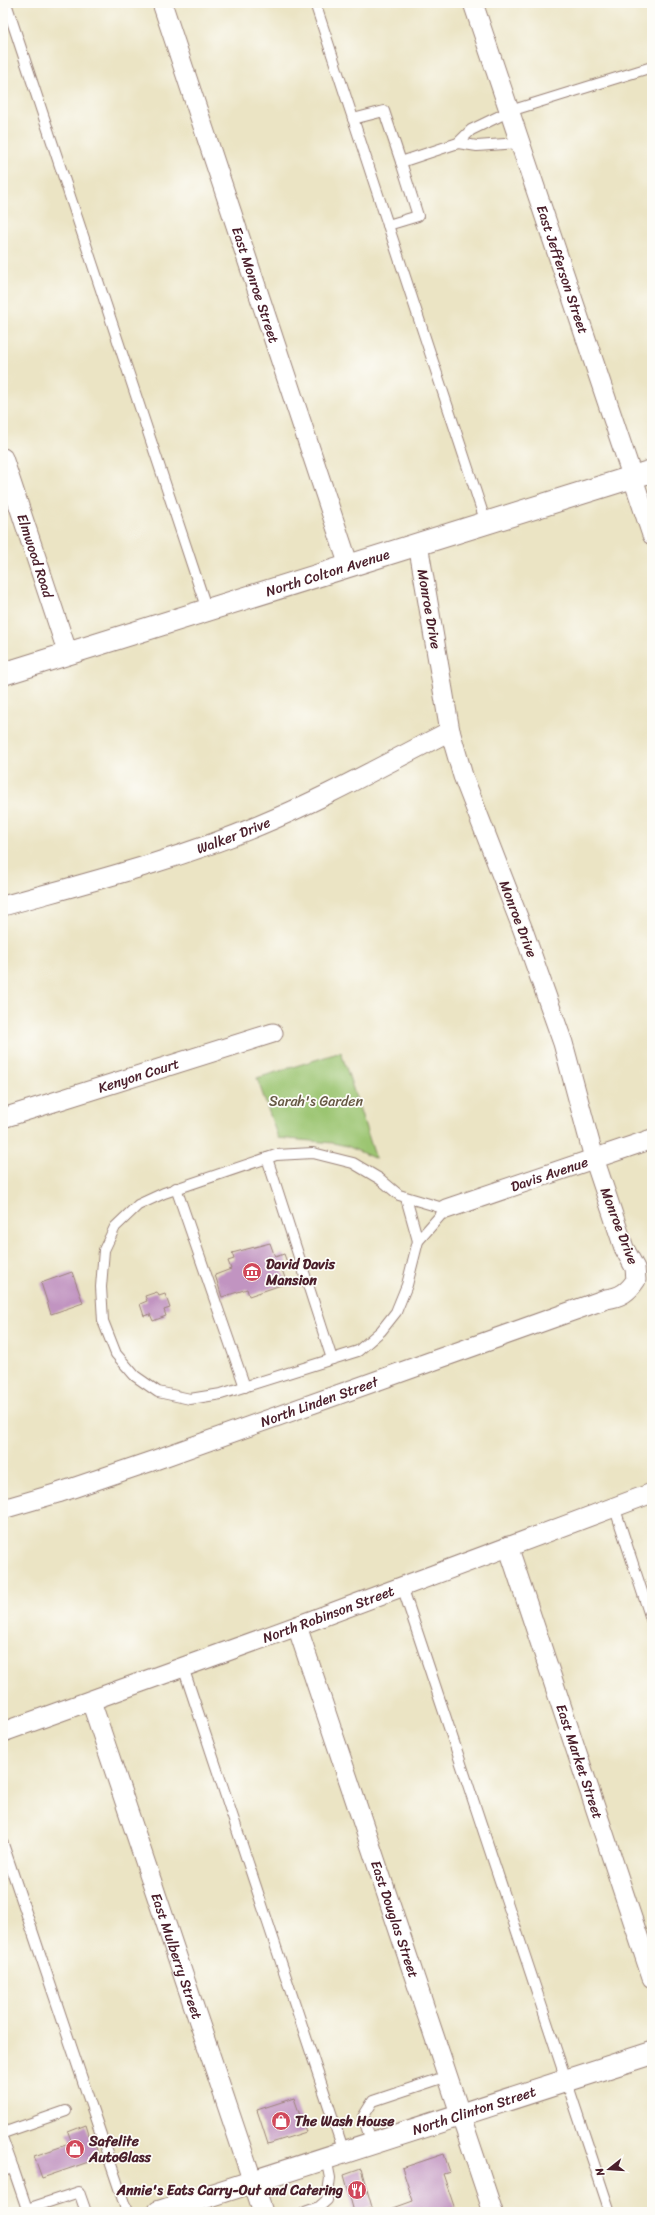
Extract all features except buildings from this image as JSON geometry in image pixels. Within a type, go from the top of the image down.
[{"type":"street","name":"East Monroe Street","points":[[162,3],[349,566]]},
{"type":"street","name":"East Jefferson Street","points":[[473,3],[520,143],[642,474],[652,535]]},
{"type":"street","name":"Elmwood Road","points":[[3,458],[68,654]]},
{"type":"street","name":"North Colton Avenue","points":[[3,674],[642,474]]},
{"type":"street","name":"Monroe Drive","points":[[418,544],[450,731],[463,776],[523,930],[563,1043],[594,1158],[624,1248],[635,1268],[636,1280],[631,1287]]},
{"type":"street","name":"Walker Drive","points":[[3,906],[125,872],[198,849],[260,825],[342,786],[450,731]]},
{"type":"street","name":"Kenyon Court","points":[[3,1118],[273,1033]]},
{"type":"street","name":"Davis Avenue","points":[[446,1209],[652,1139]]},
{"type":"street","name":"North Linden Street","points":[[3,1509],[58,1493],[606,1299],[624,1295],[631,1287]]},
{"type":"street","name":"North Robinson Street","points":[[3,1732],[297,1626],[652,1493]]},
{"type":"street","name":"East Market Street","points":[[508,1546],[652,1978]]},
{"type":"street","name":"East Douglas Street","points":[[297,1626],[493,2212]]},
{"type":"street","name":"East Mulberry Street","points":[[91,1701],[263,2212]]},
{"type":"street","name":"North Clinton Street","points":[[159,2212],[652,2052]]},
{"type":"lane","points":[[6,3],[207,610]]},
{"type":"lane","points":[[315,3],[486,523]]},
{"type":"lane","points":[[458,144],[472,130],[510,111],[652,67]]},
{"type":"lane","points":[[353,119],[384,111],[418,216],[388,224]]},
{"type":"lane","points":[[401,162],[458,144],[477,146],[520,143]]},
{"type":"lane","points":[[313,1153],[353,1163],[406,1198],[446,1209],[418,1241],[407,1285],[396,1312],[381,1331],[358,1351],[221,1394],[190,1399],[158,1392],[135,1376],[116,1354],[103,1322],[101,1287],[104,1250],[115,1227],[138,1205],[176,1188],[267,1158],[276,1155],[313,1153]]},
{"type":"lane","points":[[267,1158],[332,1359]]},
{"type":"lane","points":[[176,1188],[245,1387]]},
{"type":"lane","points":[[406,1198],[418,1241]]},
{"type":"lane","points":[[614,1506],[652,1622]]},
{"type":"lane","points":[[402,1586],[565,2081],[610,2212]]},
{"type":"lane","points":[[184,1667],[335,2155],[327,2200],[319,2207],[305,2212]]},
{"type":"lane","points":[[3,1844],[127,2212]]},
{"type":"lane","points":[[372,2143],[363,2117],[373,2101],[448,2076]]},
{"type":"lane","points":[[3,2133],[66,2111]]},
{"type":"lane","points":[[3,2140],[27,2210],[79,2192],[86,2212]]},
{"type":"lane","points":[[3,2171],[13,2168]]},
{"type":"green space","name":"Sarah's Garden","points":[[341,1052],[376,1159],[347,1146],[333,1143],[278,1138],[257,1078]]},
{"type":"place","name":"David Davis Mansion","points":[[252,1272]]},
{"type":"place","name":"The Wash House","points":[[281,2121]]},
{"type":"place","name":"Safelite AutoGlass","points":[[75,2149]]},
{"type":"place","name":"Annie's Eats Carry-Out and Catering","points":[[357,2190]]}]
